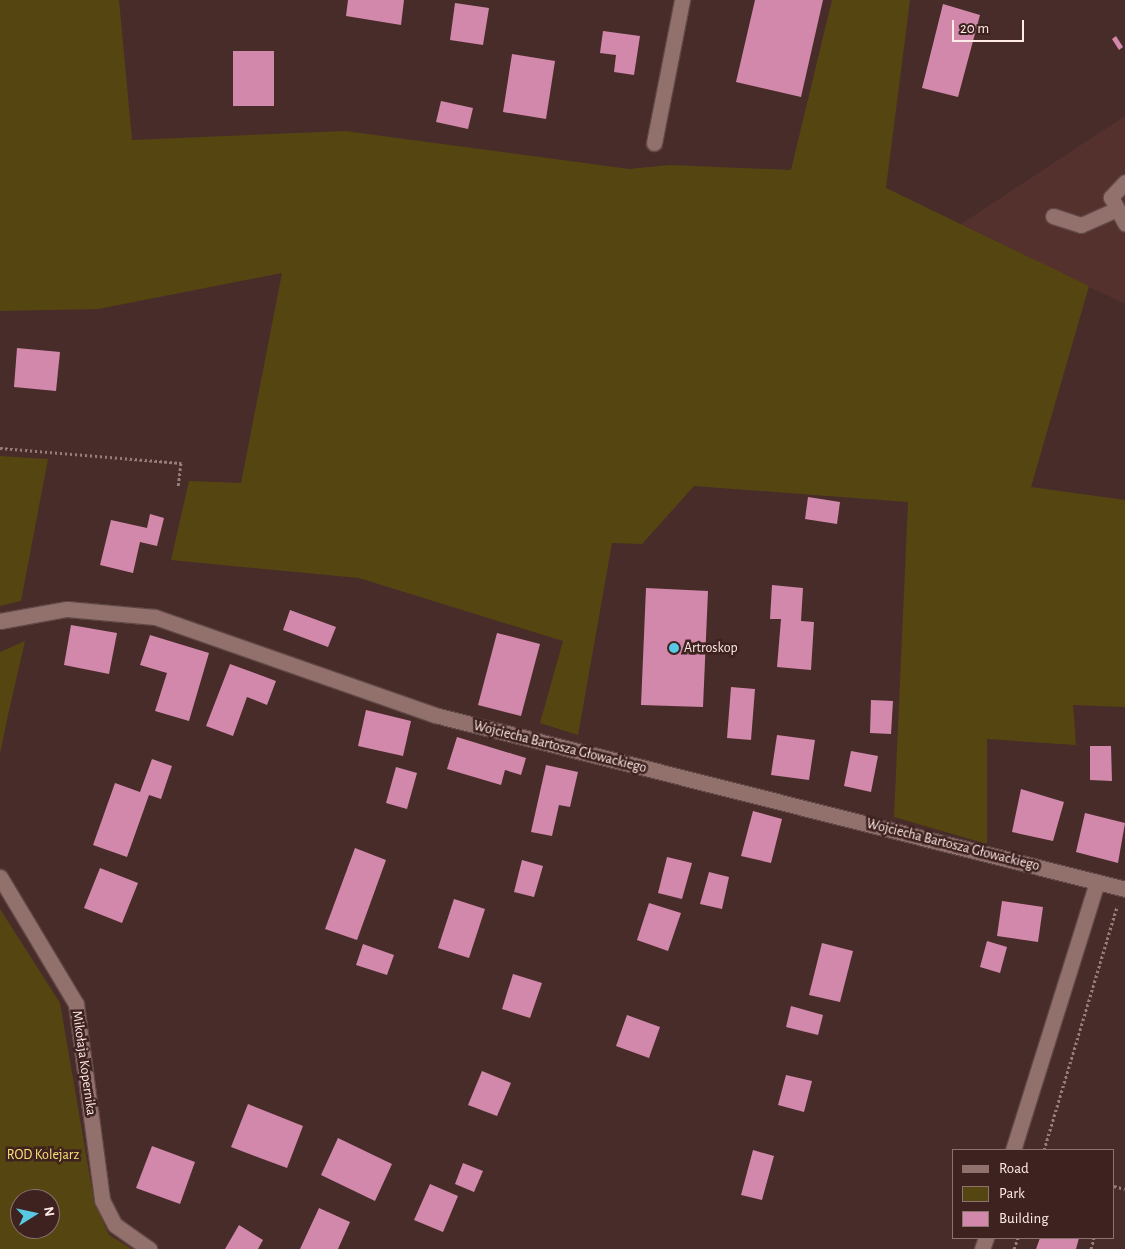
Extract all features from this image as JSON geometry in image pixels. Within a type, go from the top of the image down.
[{"type":"street","points":[[654,143],[682,0]]},
{"type":"street","points":[[1125,182],[1110,197],[1114,210],[1125,223]]},
{"type":"street","points":[[1052,216],[1081,225],[1114,210]]},
{"type":"street","name":"Wojciecha Bartosza Głowackiego","points":[[0,621],[66,609],[155,617],[435,715],[1124,889]]},
{"type":"street","name":"Mikołaja Kopernika","points":[[0,877],[76,1004],[102,1200],[115,1225],[149,1249]]},
{"type":"street","points":[[1013,1149],[1097,882]]},
{"type":"path","points":[[0,448],[181,463],[178,487]]},
{"type":"path","points":[[1044,1149],[1124,889]]},
{"type":"shaded area","points":[[1125,116],[1125,304],[961,224]]},
{"type":"green space","points":[[0,0],[119,0],[132,140],[345,131],[629,169],[670,165],[791,170],[832,0],[910,0],[886,188],[1089,286],[1031,487],[1125,500],[1125,707],[1073,705],[1076,745],[987,739],[987,844],[894,817],[908,502],[694,486],[642,544],[612,543],[578,735],[540,723],[563,641],[359,578],[171,560],[189,481],[241,483],[282,273],[98,309],[0,311]]},
{"type":"green space","points":[[0,456],[48,459],[21,601],[0,606]]},
{"type":"green space","points":[[25,641],[8,715],[0,754],[0,652]]},
{"type":"green space","name":"ROD Kolejarz","points":[[0,909],[60,1003],[94,1201],[109,1235],[132,1249],[0,1249]]},
{"type":"building","points":[[348,0],[404,0],[401,25],[346,16]]},
{"type":"building","points":[[755,0],[823,0],[801,97],[736,82]]},
{"type":"building","points":[[455,3],[489,8],[483,45],[450,40]]},
{"type":"building","points":[[943,4],[980,15],[958,97],[922,88]]},
{"type":"building","points":[[603,31],[640,36],[634,75],[614,72],[616,55],[600,53]]},
{"type":"building","points":[[1116,36],[1123,47],[1119,50],[1112,39]]},
{"type":"building","points":[[233,51],[274,51],[274,106],[233,106]]},
{"type":"building","points":[[512,54],[555,61],[546,119],[503,112]]},
{"type":"building","points":[[441,101],[473,108],[468,129],[436,122]]},
{"type":"building","points":[[17,348],[60,352],[56,391],[14,387]]},
{"type":"building","points":[[808,497],[840,502],[837,524],[805,519]]},
{"type":"building","points":[[150,514],[164,518],[157,546],[140,542],[133,573],[100,565],[111,520],[147,528]]},
{"type":"building","points":[[772,585],[803,588],[801,621],[814,622],[811,670],[777,667],[781,619],[770,619]]},
{"type":"building","name":"Artroskop","points":[[646,588],[708,591],[703,707],[641,705]]},
{"type":"building","points":[[290,610],[336,627],[328,647],[283,630]]},
{"type":"building","points":[[71,625],[117,633],[109,674],[64,665]]},
{"type":"building","points":[[497,633],[540,644],[521,716],[478,705]]},
{"type":"building","points":[[150,635],[209,653],[189,721],[155,711],[167,673],[140,665]]},
{"type":"building","points":[[230,664],[276,681],[267,705],[247,697],[233,736],[206,726]]},
{"type":"building","points":[[731,687],[755,689],[751,740],[727,738]]},
{"type":"building","points":[[871,700],[893,701],[891,734],[870,733]]},
{"type":"building","points":[[366,710],[411,721],[403,756],[358,746]]},
{"type":"building","points":[[777,735],[815,740],[809,780],[771,775]]},
{"type":"building","points":[[457,737],[526,758],[521,775],[505,770],[501,785],[447,769]]},
{"type":"building","points":[[1090,746],[1111,746],[1112,781],[1090,780]]},
{"type":"building","points":[[851,751],[878,756],[871,792],[844,786]]},
{"type":"building","points":[[152,759],[172,766],[161,799],[149,795],[127,857],[93,845],[115,783],[140,792]]},
{"type":"building","points":[[546,765],[578,772],[570,807],[559,805],[552,836],[531,832]]},
{"type":"building","points":[[396,767],[417,773],[407,809],[386,803]]},
{"type":"building","points":[[1021,789],[1064,802],[1053,841],[1012,832]]},
{"type":"building","points":[[753,811],[782,819],[771,863],[741,856]]},
{"type":"building","points":[[1085,813],[1125,823],[1118,863],[1076,852]]},
{"type":"building","points":[[355,848],[386,860],[357,940],[325,929]]},
{"type":"building","points":[[667,857],[692,863],[682,899],[658,893]]},
{"type":"building","points":[[522,860],[543,866],[534,897],[514,892]]},
{"type":"building","points":[[100,868],[138,883],[122,923],[84,908]]},
{"type":"building","points":[[709,872],[729,877],[722,909],[700,904]]},
{"type":"building","points":[[454,899],[485,909],[469,958],[438,948]]},
{"type":"building","points":[[1002,901],[1043,907],[1038,942],[997,936]]},
{"type":"building","points":[[649,903],[681,913],[668,951],[637,940]]},
{"type":"building","points":[[987,941],[1007,947],[1000,973],[980,967]]},
{"type":"building","points":[[822,943],[853,951],[840,1002],[809,995]]},
{"type":"building","points":[[363,944],[394,955],[387,975],[356,965]]},
{"type":"building","points":[[513,974],[542,983],[530,1018],[502,1009]]},
{"type":"building","points":[[791,1006],[823,1015],[818,1035],[786,1027]]},
{"type":"building","points":[[627,1015],[660,1027],[649,1058],[616,1046]]},
{"type":"building","points":[[482,1071],[511,1083],[497,1116],[468,1105]]},
{"type":"building","points":[[786,1075],[812,1081],[804,1112],[778,1105]]},
{"type":"building","points":[[248,1104],[303,1126],[287,1168],[231,1147]]},
{"type":"building","points":[[338,1138],[392,1164],[375,1201],[321,1175]]},
{"type":"building","points":[[152,1146],[195,1162],[180,1204],[136,1188]]},
{"type":"building","points":[[753,1150],[774,1156],[762,1200],[741,1195]]},
{"type":"building","points":[[463,1163],[483,1171],[474,1192],[455,1184]]},
{"type":"building","points":[[430,1184],[458,1196],[443,1232],[414,1220]]},
{"type":"building","points":[[319,1208],[350,1222],[338,1249],[300,1249]]},
{"type":"building","points":[[239,1225],[263,1240],[258,1249],[225,1249]]},
{"type":"building","points":[[1040,1239],[1079,1239],[1076,1249],[1036,1249]]},
{"type":"place","name":"Artroskop","points":[[674,648]]}]
